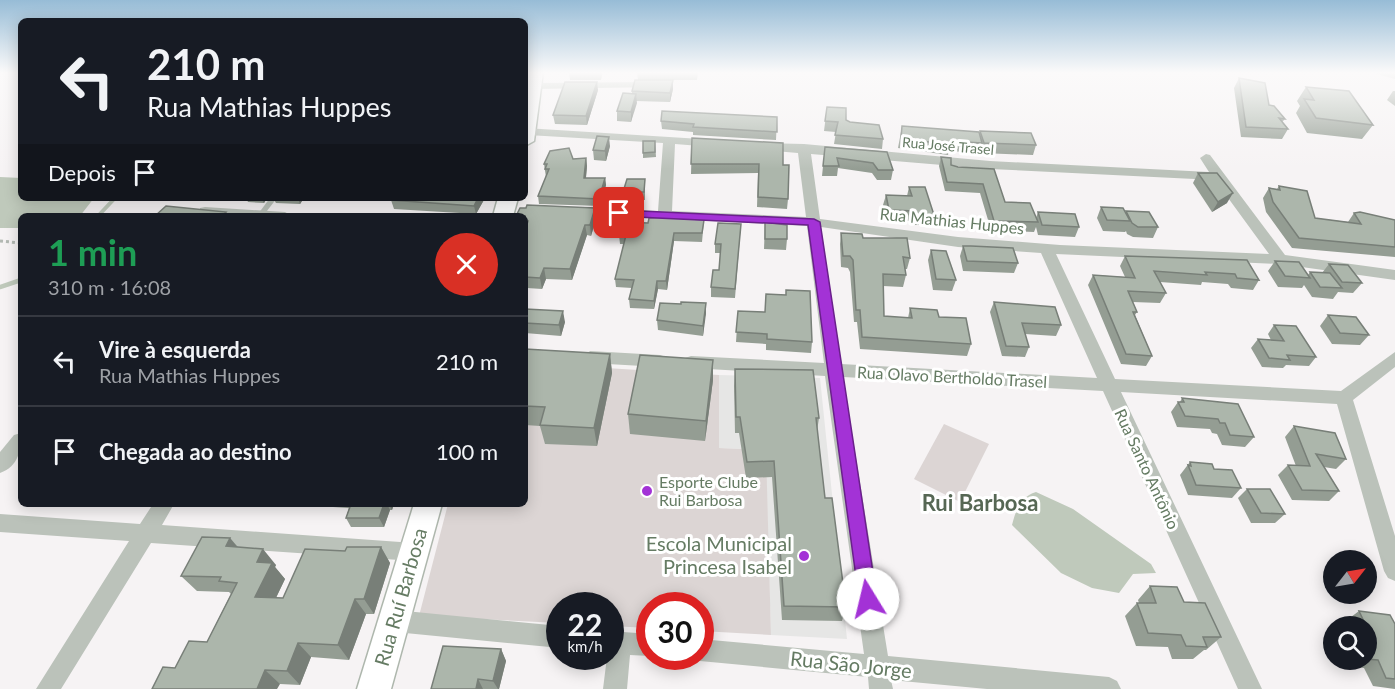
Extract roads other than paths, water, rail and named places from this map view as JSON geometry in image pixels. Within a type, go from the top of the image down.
[{"type":"main road","points":[[528,128],[531,104]]},
{"type":"main road","name":"Rua Ruí Barbosa","points":[[374,689],[427,507]]},
{"type":"street","points":[[528,136],[727,144]]},
{"type":"street","points":[[665,215],[669,140]]},
{"type":"street","name":"Rua José Trasel","points":[[749,145],[990,165],[1221,176]]},
{"type":"street","points":[[804,148],[833,370],[880,679]]},
{"type":"street","points":[[1206,158],[1280,259]]},
{"type":"street","points":[[189,210],[232,213]]},
{"type":"street","name":"Rua Mathias Huppes","points":[[562,211],[814,222],[958,242],[1046,249],[1280,259],[1395,275]]},
{"type":"street","name":"Rua Santo Antônio","points":[[1046,249],[1250,689]]},
{"type":"street","name":"Rua Olavo Bertholdo Trasel","points":[[572,356],[1344,398]]},
{"type":"street","points":[[1395,358],[1344,398],[1395,571]]},
{"type":"street","points":[[0,465],[18,444]]},
{"type":"street","points":[[48,689],[162,507]]},
{"type":"street","points":[[0,523],[414,552]]},
{"type":"street","points":[[395,621],[546,636]]},
{"type":"street","name":"Rua São Jorge","points":[[714,653],[880,679],[1109,689]]},
{"type":"street","points":[[615,670],[615,689]]},
{"type":"lane","points":[[262,213],[272,201]]},
{"type":"waterway","points":[[101,213],[112,201]]},
{"type":"waterway","points":[[0,287],[18,281]]},
{"type":"place","name":"Esporte Clube Rui Barbosa","points":[[647,491]]},
{"type":"place","name":"Escola Municipal Princesa Isabel","points":[[804,556]]},
{"type":"district","name":"Rui Barbosa","points":[[980,503]]}]
